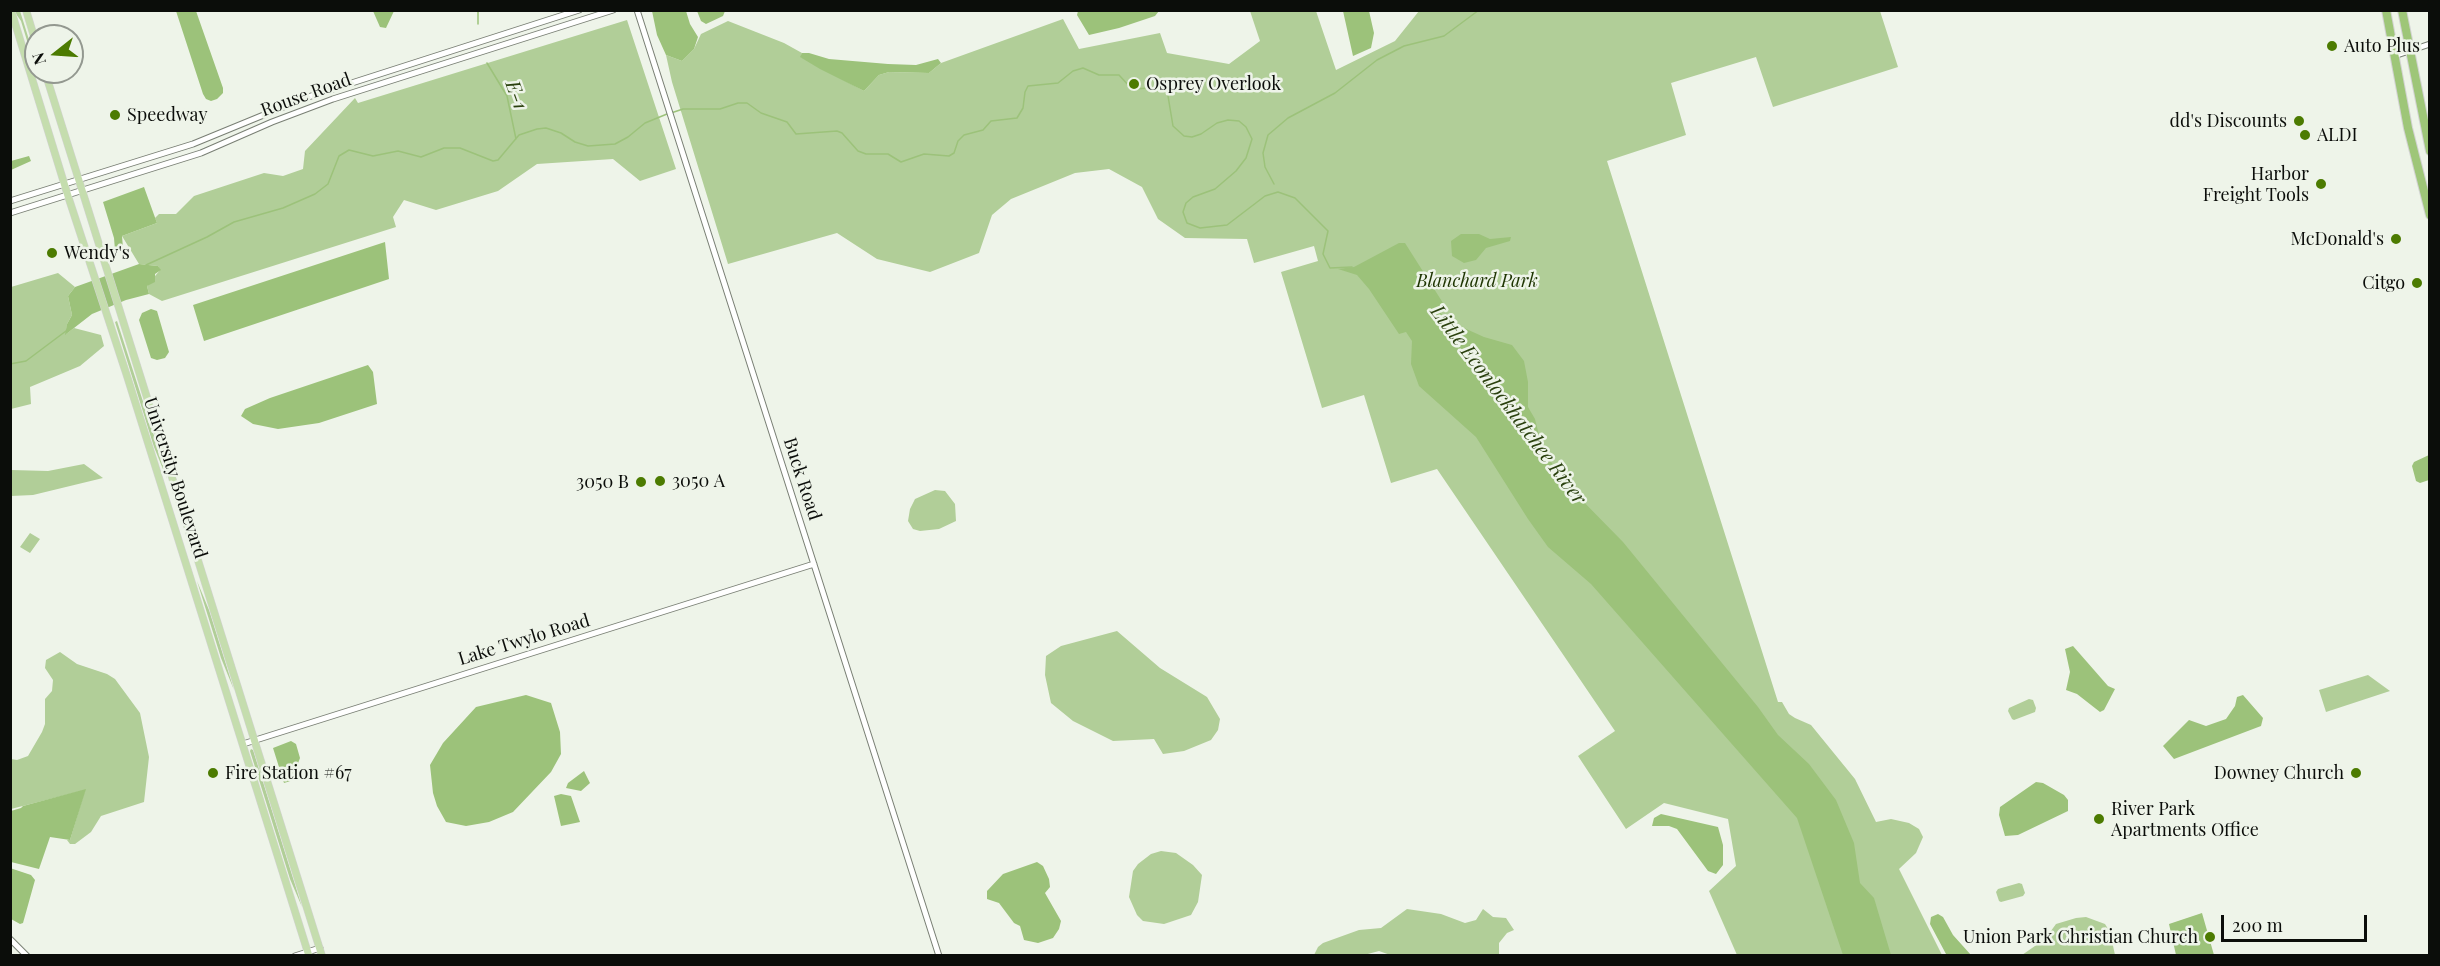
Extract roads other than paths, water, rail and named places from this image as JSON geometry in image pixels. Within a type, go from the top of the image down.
[{"type":"highway","points":[[2386,10],[2430,216]]},
{"type":"highway","points":[[2402,10],[2408,51],[2430,151]]},
{"type":"main road","name":"University Boulevard","points":[[11,10],[64,185],[92,265],[309,954]]},
{"type":"main road","name":"University Boulevard","points":[[49,84],[321,952]]},
{"type":"main road","points":[[168,506],[179,521],[188,527]]},
{"type":"main road","points":[[175,528],[186,535],[196,552]]},
{"type":"street","name":"Rouse Road","points":[[10,201],[217,135],[305,98],[579,10]]},
{"type":"street","name":"Rouse Road","points":[[10,213],[201,153],[324,102],[613,10]]},
{"type":"street","name":"Buck Road","points":[[637,10],[939,956]]},
{"type":"street","points":[[2394,56],[2430,44]]},
{"type":"street","name":"Lake Twylo Road","points":[[243,744],[814,564]]},
{"type":"street","points":[[10,939],[27,956]]},
{"type":"street","points":[[295,956],[321,952]]},
{"type":"water","points":[[697,10],[725,11],[723,16],[706,24],[701,21]]},
{"type":"water","points":[[1078,10],[1159,11],[1155,16],[1089,35],[1077,15]]},
{"type":"water","points":[[176,11],[196,11],[223,88],[223,93],[217,99],[211,101],[203,94]]},
{"type":"water","points":[[373,11],[394,11],[386,28],[380,27]]},
{"type":"water","points":[[652,11],[686,11],[690,24],[698,37],[694,49],[682,61],[666,55],[657,35]]},
{"type":"water","points":[[1343,11],[1369,11],[1374,33],[1371,48],[1353,56]]},
{"type":"water","points":[[802,53],[829,59],[888,64],[916,65],[938,59],[941,63],[929,73],[889,72],[879,75],[864,91],[800,57]]},
{"type":"water","points":[[29,156],[31,161],[11,170],[11,161]]},
{"type":"water","points":[[144,187],[157,223],[122,236],[123,248],[120,252],[115,250],[114,238],[103,202]]},
{"type":"water","points":[[1461,234],[1479,234],[1490,239],[1511,237],[1510,241],[1486,248],[1476,260],[1464,263],[1452,256],[1451,241]]},
{"type":"water","points":[[385,242],[389,279],[204,341],[193,305]]},
{"type":"water","points":[[1399,243],[1405,243],[1443,303],[1439,309],[1444,319],[1484,337],[1512,345],[1524,361],[1528,382],[1528,407],[1535,419],[1543,451],[1571,489],[1623,542],[1758,707],[1778,735],[1809,764],[1836,800],[1854,843],[1860,883],[1874,898],[1891,955],[1843,955],[1797,818],[1591,584],[1548,547],[1476,437],[1419,386],[1411,364],[1412,341],[1406,332],[1399,334],[1357,275],[1338,269],[1354,267]]},
{"type":"water","points":[[139,264],[158,266],[161,270],[155,274],[155,282],[147,286],[149,294],[126,300],[92,314],[65,335],[72,315],[68,296],[75,287]]},
{"type":"water","points":[[151,309],[157,311],[169,352],[165,358],[157,360],[151,358],[139,320],[142,313]]},
{"type":"water","points":[[368,365],[373,372],[377,404],[319,423],[278,429],[253,424],[241,416],[245,409],[270,398]]},
{"type":"water","points":[[2429,455],[2429,480],[2420,483],[2416,481],[2412,466],[2414,462]]},
{"type":"water","points":[[2073,646],[2108,686],[2115,689],[2104,710],[2100,712],[2077,694],[2066,690],[2070,672],[2065,649]]},
{"type":"water","points":[[526,695],[551,703],[560,732],[561,754],[551,772],[513,812],[489,822],[466,826],[446,822],[433,793],[430,765],[443,743],[476,707]]},
{"type":"water","points":[[2243,695],[2263,718],[2261,726],[2174,759],[2163,746],[2189,720],[2206,726],[2226,719],[2235,706],[2237,697]]},
{"type":"water","points":[[291,741],[296,744],[300,758],[297,766],[297,779],[284,783],[273,748]]},
{"type":"water","points":[[584,771],[590,783],[581,791],[566,788],[568,783]]},
{"type":"water","points":[[2036,782],[2043,783],[2064,795],[2068,800],[2068,811],[2018,835],[2005,836],[1999,815],[2000,807]]},
{"type":"water","points":[[86,789],[70,840],[50,837],[39,869],[11,862],[11,811]]},
{"type":"water","points":[[561,794],[571,796],[580,822],[561,826],[554,796]]},
{"type":"water","points":[[1661,814],[1718,827],[1723,845],[1723,865],[1716,874],[1708,871],[1677,829],[1669,826],[1652,826],[1654,818]]},
{"type":"water","points":[[1037,862],[1043,866],[1049,879],[1050,887],[1045,893],[1061,921],[1053,938],[1038,943],[1024,940],[1020,926],[1014,923],[999,903],[987,899],[987,891],[1003,874]]},
{"type":"water","points":[[10,868],[31,875],[35,880],[23,923],[20,924],[11,919]]},
{"type":"water","points":[[2202,913],[2214,955],[2176,955],[2169,924]]},
{"type":"water","points":[[1938,914],[1943,917],[1953,935],[1971,955],[1946,954],[1930,924],[1931,917]]},
{"type":"waterway","name":"E-1","points":[[478,10],[478,24]]},
{"type":"waterway","points":[[1274,184],[1265,167],[1263,153],[1268,135],[1288,118],[1335,93],[1377,60],[1404,46],[1444,36],[1479,10]]},
{"type":"waterway","name":"E-1","points":[[487,63],[507,96],[516,139]]},
{"type":"waterway","name":"Little Econlockhatchee River","points":[[671,113],[683,109],[720,109],[738,103],[747,103],[761,113],[787,122],[796,134],[837,131],[842,133],[858,151],[866,154],[888,154],[901,162],[924,154],[949,156],[954,153],[958,141],[964,135],[983,130],[991,121],[1017,118],[1023,108],[1028,86],[1058,83],[1073,71],[1083,68],[1099,75],[1119,75],[1130,87],[1136,89],[1162,87],[1167,90],[1173,126],[1184,136],[1192,137],[1201,134],[1217,123],[1228,120],[1239,121],[1246,127],[1252,139],[1246,158],[1236,171],[1215,189],[1193,197],[1186,203],[1183,212],[1187,223],[1200,228],[1227,225],[1265,196],[1278,192],[1295,198],[1328,231],[1323,254],[1330,268],[1352,267]]},
{"type":"waterway","name":"Little Econlockhatchee River","points":[[146,265],[234,222],[283,208],[315,194],[328,184],[339,156],[349,150],[373,156],[398,151],[421,157],[444,148],[460,148],[493,161],[498,160],[519,135],[537,129],[546,128],[588,146],[615,144],[645,123],[667,114]]},
{"type":"waterway","name":"Little Econlockhatchee River","points":[[10,364],[26,361],[66,331]]},
{"type":"place","name":"Auto Plus","points":[[2332,46]]},
{"type":"place","name":"Osprey Overlook","points":[[1134,84]]},
{"type":"place","name":"Speedway","points":[[115,115]]},
{"type":"place","name":"dd's Discounts","points":[[2299,121]]},
{"type":"place","name":"ALDI","points":[[2305,135]]},
{"type":"place","name":"Harbor Freight Tools","points":[[2321,184]]},
{"type":"place","name":"McDonald's","points":[[2396,239]]},
{"type":"place","name":"Wendy's","points":[[52,253]]},
{"type":"place","name":"Citgo","points":[[2417,283]]},
{"type":"place","name":"3050 A","points":[[660,481]]},
{"type":"place","name":"3050 B","points":[[641,482]]},
{"type":"place","name":"Fire Station #67","points":[[213,773]]},
{"type":"place","name":"Downey Church","points":[[2356,773]]},
{"type":"place","name":"River Park Apartments Office","points":[[2099,819]]},
{"type":"place","name":"Union Park Christian Church","points":[[2210,937]]},
{"type":"park label","name":"Blanchard Park","points":[[1477,281]]}]
